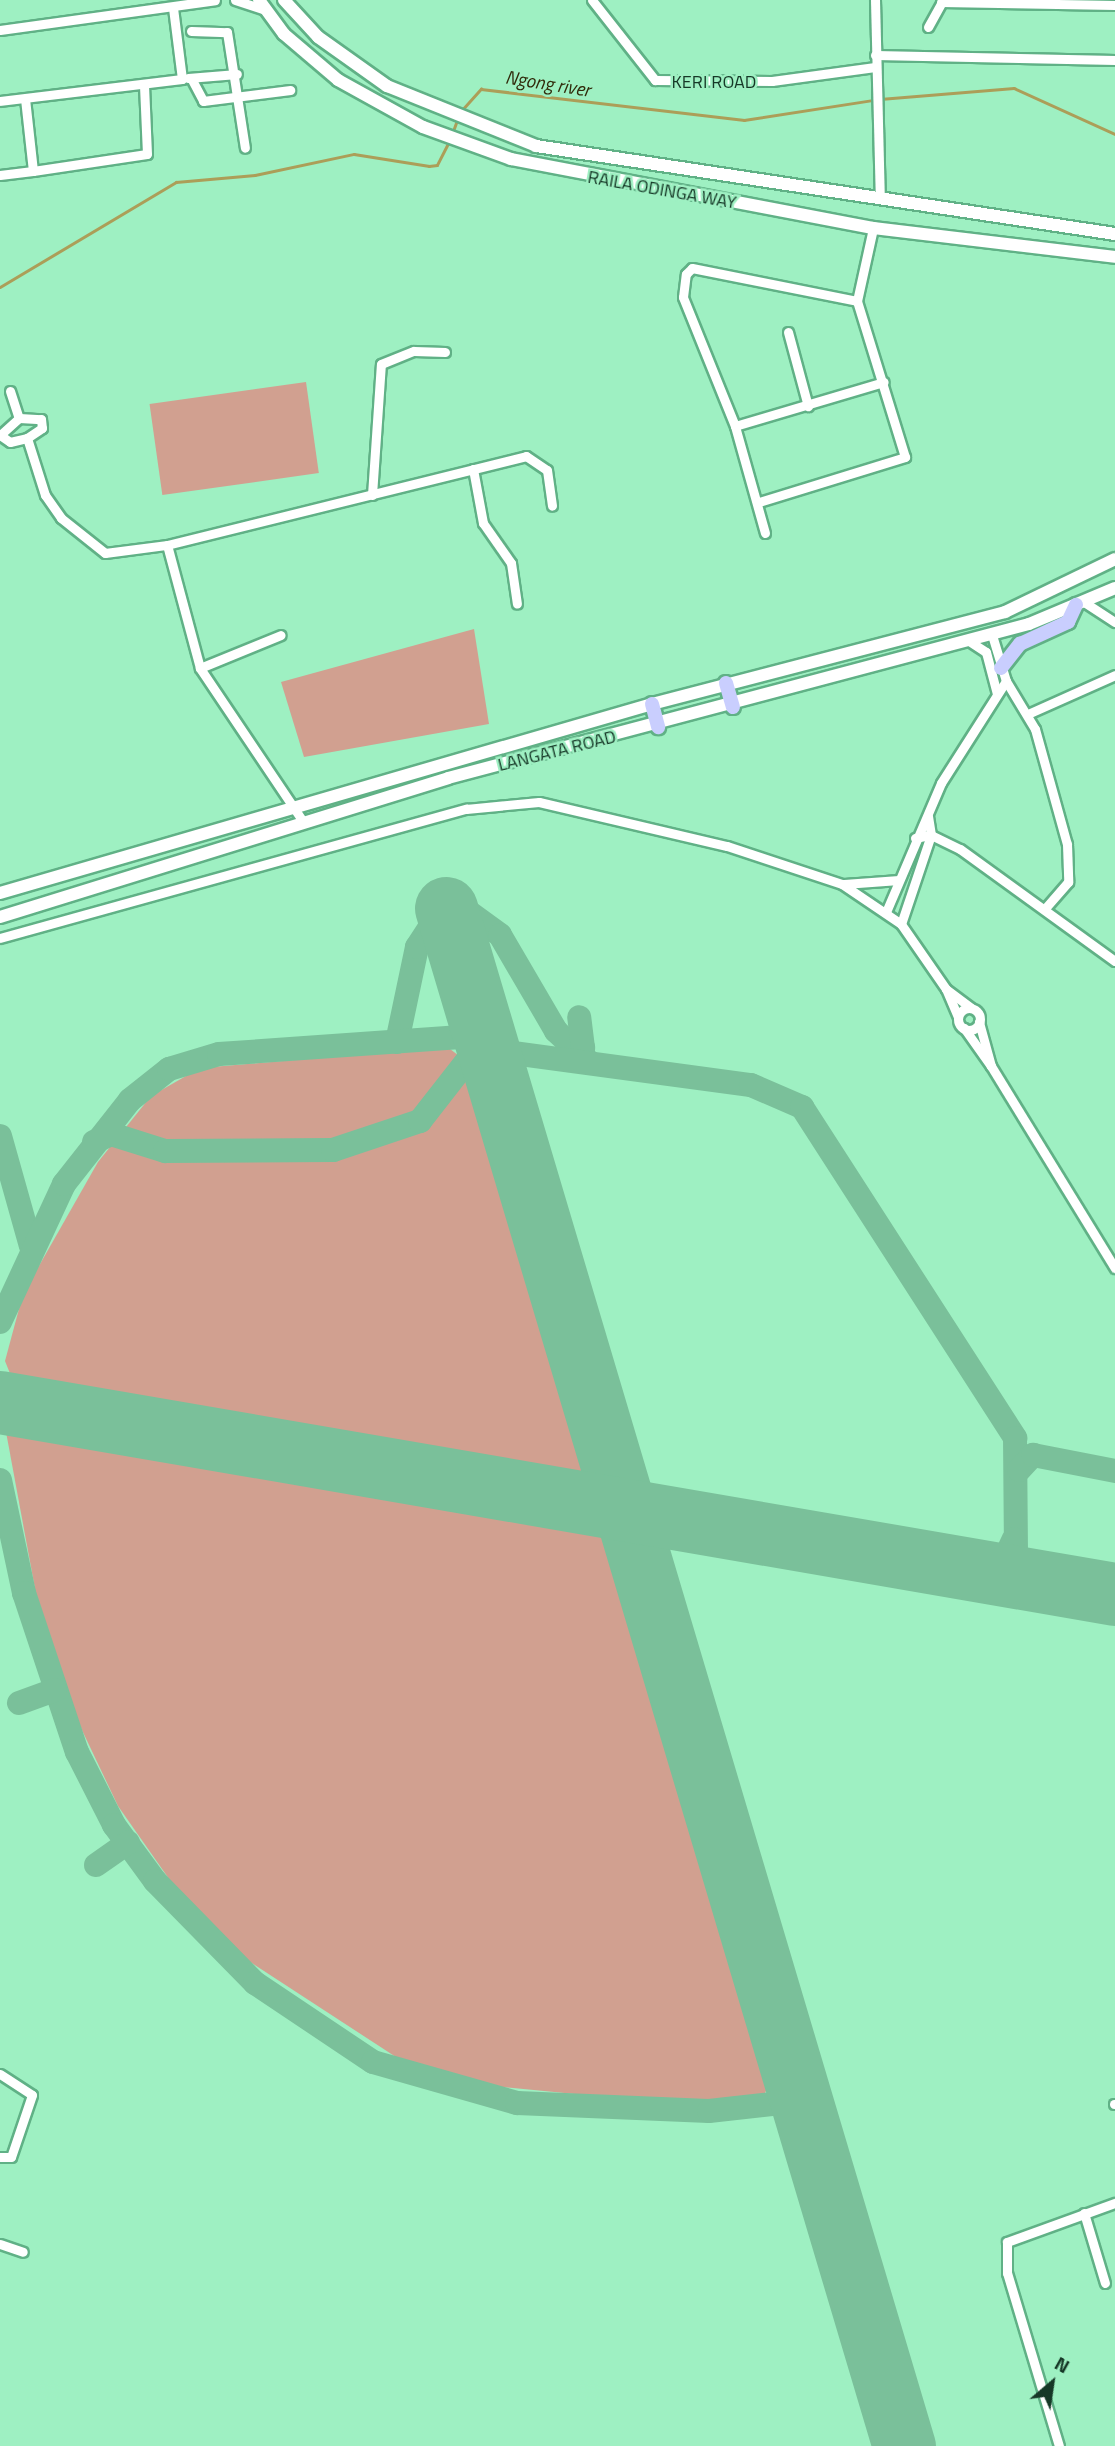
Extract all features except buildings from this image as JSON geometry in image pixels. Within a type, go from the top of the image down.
[{"type":"main road","name":"RAILA ODINGA WAY","points":[[284,0],[342,56],[464,122],[536,146],[695,174],[1115,234]]},
{"type":"main road","name":"RAILA ODINGA WAY","points":[[262,5],[297,47],[338,80],[456,141],[561,171],[873,229],[1115,257]]},
{"type":"main road","points":[[693,195],[695,174]]},
{"type":"main road","points":[[1069,251],[1072,227]]},
{"type":"main road","name":"LANGATA ROAD","points":[[0,893],[726,683],[1005,612],[1114,559]]},
{"type":"main road","name":"LANGATA ROAD","points":[[0,918],[448,779],[658,727],[992,635],[1080,604],[1115,588]]},
{"type":"main road","points":[[1004,674],[1020,644],[1068,622],[1080,604]]},
{"type":"main road","points":[[726,683],[733,707]]},
{"type":"main road","points":[[652,704],[658,727]]},
{"type":"street","points":[[0,30],[173,8],[215,0]]},
{"type":"street","points":[[235,0],[262,5]]},
{"type":"street","name":"KERI ROAD","points":[[592,0],[655,80],[772,81],[875,67]]},
{"type":"street","points":[[875,0],[880,200]]},
{"type":"street","points":[[928,27],[942,1],[1115,5]]},
{"type":"street","points":[[173,8],[187,78],[199,100],[290,90]]},
{"type":"street","points":[[191,31],[227,32],[237,74],[245,148]]},
{"type":"street","points":[[875,55],[1115,60]]},
{"type":"street","points":[[0,101],[237,74]]},
{"type":"street","points":[[0,175],[147,154],[144,86]]},
{"type":"street","points":[[25,98],[33,171]]},
{"type":"street","points":[[759,502],[902,460],[884,382],[857,301],[873,229]]},
{"type":"street","points":[[765,533],[759,502],[735,426],[683,297],[689,269],[857,301]]},
{"type":"street","points":[[788,332],[808,405]]},
{"type":"street","points":[[372,495],[381,364],[414,351],[445,352]]},
{"type":"street","points":[[735,426],[884,382]]},
{"type":"street","points":[[10,391],[19,418]]},
{"type":"street","points":[[19,418],[41,419],[42,428],[27,438],[10,442],[0,435],[19,418]]},
{"type":"street","points":[[27,438],[44,495],[95,548],[117,554],[167,545],[533,456],[547,470],[552,506]]},
{"type":"street","points":[[473,469],[482,523],[512,563],[517,604]]},
{"type":"street","points":[[167,545],[200,668],[296,806],[304,823]]},
{"type":"street","points":[[1080,604],[1115,622]]},
{"type":"street","points":[[200,668],[281,635]]},
{"type":"street","points":[[992,635],[1004,674],[1030,713],[1069,856],[1068,882],[1046,908]]},
{"type":"street","points":[[968,640],[986,652],[997,694]]},
{"type":"street","points":[[886,912],[915,838],[997,694],[1004,674]]},
{"type":"street","points":[[1030,713],[1115,675]]},
{"type":"street","points":[[0,938],[377,831],[514,803],[568,804],[842,884],[876,886],[899,880]]},
{"type":"street","points":[[901,924],[931,835],[928,816]]},
{"type":"street","points":[[915,838],[931,835],[1046,908],[1115,961]]},
{"type":"street","points":[[842,884],[901,924],[946,989],[964,1028],[991,1066],[1115,1268]]},
{"type":"street","points":[[946,989],[971,1008],[979,1022],[991,1066]]},
{"type":"street","points":[[958,1017],[971,1008]]},
{"type":"street","points":[[964,1028],[979,1022]]},
{"type":"street","points":[[0,2074],[32,2095],[12,2157],[0,2157]]},
{"type":"street","points":[[1059,2446],[1005,2252],[1019,2234],[1115,2203]]},
{"type":"street","points":[[1084,2213],[1105,2283]]},
{"type":"street","points":[[0,2244],[23,2252]]},
{"type":"shaded area","points":[[306,382],[319,473],[162,495],[150,404]]},
{"type":"shaded area","points":[[474,629],[489,724],[304,757],[281,682]]},
{"type":"shaded area","points":[[422,1049],[450,1049],[471,1065],[586,1467],[579,1482],[15,1386],[5,1361],[23,1294],[98,1162],[151,1096],[200,1068]]},
{"type":"shaded area","points":[[4,1421],[603,1531],[770,2083],[765,2093],[752,2100],[678,2104],[471,2084],[399,2059],[244,1958],[174,1886],[118,1806],[81,1728],[43,1632]]},
{"type":"waterway","name":"Ngong river","points":[[880,99],[1014,88],[1115,134]]},
{"type":"waterway","name":"Ngong river","points":[[461,111],[481,89],[744,120],[873,100]]},
{"type":"waterway","name":"Ngong river","points":[[452,134],[457,120]]},
{"type":"waterway","name":"Ngong river","points":[[0,287],[176,182],[255,175],[354,154],[437,165],[450,140]]},
{"type":"taxiway","points":[[470,913],[500,935],[556,1031],[589,1062]]},
{"type":"taxiway","points":[[397,1042],[417,947],[434,921]]},
{"type":"taxiway","points":[[569,1059],[583,1048],[579,1017]]},
{"type":"taxiway","points":[[0,1322],[64,1184],[130,1100],[169,1069],[219,1054],[464,1037],[497,1079]]},
{"type":"taxiway","points":[[94,1142],[111,1134],[165,1151],[333,1150],[420,1121],[477,1048]]},
{"type":"taxiway","points":[[497,1079],[502,1060],[513,1053],[751,1085],[802,1107],[1015,1438],[1016,1561],[1029,1579]]},
{"type":"taxiway","points":[[0,1136],[31,1246]]},
{"type":"taxiway","points":[[0,1401],[17,1405]]},
{"type":"taxiway","points":[[1019,1470],[1033,1455],[1115,1471]]},
{"type":"taxiway","points":[[0,1480],[24,1593],[77,1752],[114,1825],[155,1881],[255,1983],[373,2062],[517,2103],[709,2111],[800,2101]]},
{"type":"taxiway","points":[[982,1571],[1004,1560],[1014,1539]]},
{"type":"taxiway","points":[[19,1703],[55,1690]]},
{"type":"taxiway","points":[[96,1865],[128,1843]]},
{"type":"runway","points":[[446,908],[904,2446]]},
{"type":"runway","points":[[0,1402],[1115,1594]]}]
